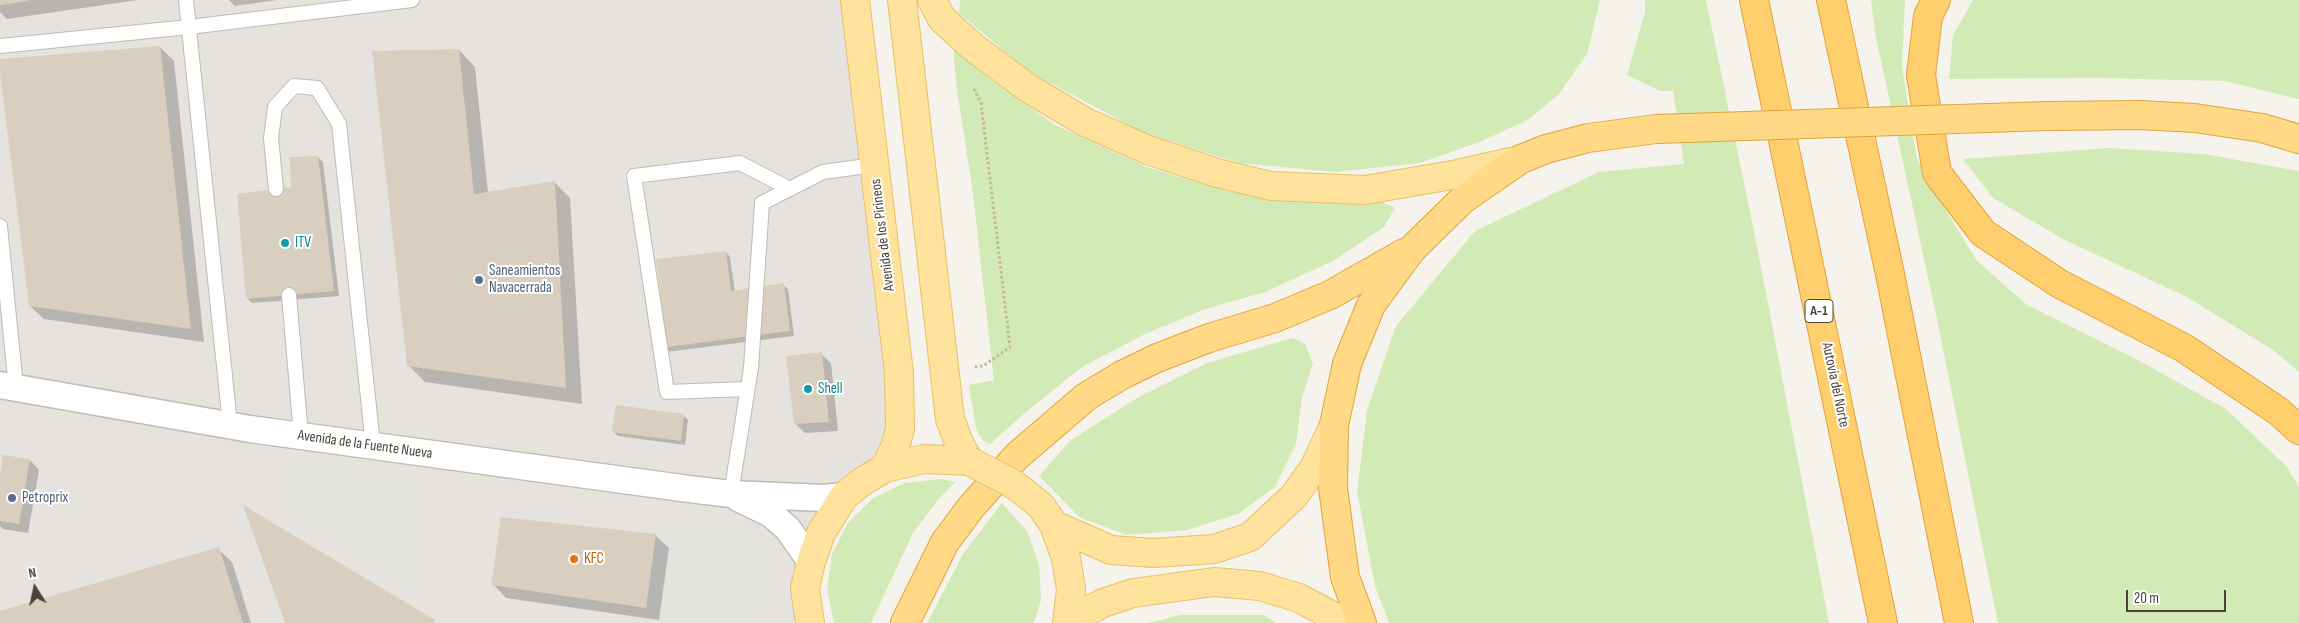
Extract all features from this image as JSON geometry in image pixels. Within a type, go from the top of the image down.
[{"type":"highway","name":"Autovía del Norte","points":[[1754,0],[1883,623]]},
{"type":"highway","points":[[1831,0],[1890,274],[1959,623]]},
{"type":"highway","points":[[1936,0],[1928,16],[1920,75],[1937,173],[1983,233],[2060,284],[2184,348],[2278,411],[2299,430]]},
{"type":"highway","points":[[1362,623],[1345,577],[1333,488],[1334,425],[1347,364],[1371,305],[1412,249],[1462,200],[1521,160],[1546,149],[1588,138],[1656,129],[2048,116],[2140,115],[2195,118],[2262,128],[2299,139]]},
{"type":"highway","points":[[905,623],[946,542],[972,506],[1017,456],[1087,396],[1122,375],[1158,358],[1210,338],[1275,318],[1330,295],[1412,249]]},
{"type":"main road","name":"Avenida de los Pirineos","points":[[856,0],[899,372],[900,429],[895,447],[885,468]]},
{"type":"main road","points":[[902,0],[950,419],[959,443],[969,461]]},
{"type":"main road","points":[[932,0],[942,19],[948,25],[973,47],[1028,88],[1085,122],[1148,150],[1218,173],[1271,186],[1365,190],[1422,182],[1521,160]]},
{"type":"main road","points":[[1054,525],[1111,550],[1153,553],[1214,549],[1250,537],[1294,496],[1314,468],[1334,425]]},
{"type":"main road","points":[[810,623],[805,588],[811,562],[821,533],[844,496],[863,481],[885,468],[924,459],[969,461],[1010,482],[1041,506],[1054,525],[1066,558],[1071,589],[1068,622]]},
{"type":"main road","points":[[1068,622],[1103,603],[1133,593],[1214,582],[1260,586],[1291,596],[1346,623]]},
{"type":"street","name":"Avenida de la Fuente Nueva","points":[[8,386],[301,436],[731,494],[824,498],[844,496]]},
{"type":"street","name":"Avenida de la Fuente Nueva","points":[[731,494],[771,514],[788,529],[811,562]]},
{"type":"lane","points":[[186,0],[230,424]]},
{"type":"lane","points":[[0,46],[189,27],[412,0]]},
{"type":"lane","points":[[276,188],[271,138],[275,107],[294,86],[317,88],[339,124],[373,446]]},
{"type":"lane","points":[[747,389],[667,392],[634,176],[740,163],[790,189]]},
{"type":"lane","points":[[731,494],[747,389],[762,204],[823,172],[874,165]]},
{"type":"lane","points":[[0,226],[8,386]]},
{"type":"lane","points":[[289,295],[301,436]]},
{"type":"path","points":[[946,372],[982,366],[1010,347],[981,103],[973,87]]},
{"type":"shaded area","points":[[0,0],[855,0],[901,407],[805,588],[793,623],[0,623]]},
{"type":"shaded area","points":[[292,460],[421,478],[421,598],[283,504]]},
{"type":"shaded area","points":[[656,517],[759,533],[772,541],[774,590],[769,610],[753,623],[644,623],[656,534]]},
{"type":"green space","points":[[960,0],[1600,0],[1587,54],[1558,95],[1528,120],[1482,141],[1420,163],[1335,172],[1239,163],[1144,133],[1028,71],[959,13]]},
{"type":"green space","points":[[1645,0],[1706,0],[1756,241],[1829,623],[1389,623],[1375,586],[1357,491],[1367,410],[1396,326],[1475,231],[1599,172],[1684,164],[1673,91],[1660,91],[1627,75],[1645,12]]},
{"type":"green space","points":[[1871,0],[1905,0],[1902,66],[1917,159],[1977,261],[2027,305],[2136,359],[2226,409],[2287,467],[2299,487],[2299,623],[1998,623],[1937,319],[1876,38]]},
{"type":"green space","points":[[1973,0],[2299,0],[2299,99],[2225,81],[2096,78],[1949,79],[1953,35]]},
{"type":"green space","points":[[953,47],[985,75],[1055,125],[1147,167],[1226,191],[1314,203],[1383,202],[1395,208],[1384,227],[1333,261],[1265,292],[1206,309],[1145,334],[1082,367],[1027,411],[990,444],[982,440],[976,428],[969,385],[994,380],[972,186],[957,90]]},
{"type":"green space","points":[[2108,148],[2204,154],[2299,171],[2299,372],[2276,352],[2187,297],[2065,240],[1993,198],[1963,159]]},
{"type":"green space","points":[[1292,338],[1305,344],[1313,363],[1302,398],[1296,444],[1275,487],[1238,514],[1187,530],[1126,535],[1079,517],[1039,476],[1071,440],[1137,398],[1207,363]]},
{"type":"green space","points":[[940,479],[955,482],[937,501],[913,533],[871,623],[834,623],[827,589],[832,554],[848,523],[873,498],[905,483]]},
{"type":"green space","points":[[1002,503],[1027,531],[1039,564],[1041,600],[1034,623],[927,623],[963,554]]},
{"type":"green space","points":[[1180,615],[1264,615],[1276,623],[1149,623]]},
{"type":"building","points":[[0,0],[28,0],[28,1],[0,5]]},
{"type":"building","points":[[160,46],[191,329],[29,306],[0,73],[0,59]]},
{"type":"building","name":"Saneamientos Navacerrada","points":[[459,49],[474,194],[555,181],[566,388],[407,366],[372,51]]},
{"type":"building","name":"ITV","points":[[318,156],[334,291],[246,299],[237,194],[291,187],[290,157]]},
{"type":"building","points":[[726,251],[731,291],[784,283],[790,331],[652,349],[645,301],[661,299],[656,259]]},
{"type":"building","name":"Shell","points":[[822,352],[829,422],[794,424],[786,356]]},
{"type":"building","points":[[616,405],[684,414],[681,441],[612,432]]},
{"type":"building","name":"Petroprix","points":[[3,455],[30,459],[19,524],[0,521],[0,474]]},
{"type":"building","points":[[243,505],[435,620],[434,623],[285,623]]},
{"type":"building","name":"KFC","points":[[501,517],[656,534],[646,608],[491,585]]},
{"type":"building","points":[[219,547],[243,623],[0,623],[0,611]]},
{"type":"place","name":"ITV","points":[[285,243]]},
{"type":"place","name":"Saneamientos Navacerrada","points":[[479,280]]},
{"type":"place","name":"Shell","points":[[808,389]]},
{"type":"place","name":"Petroprix","points":[[12,498]]},
{"type":"place","name":"KFC","points":[[574,559]]}]
